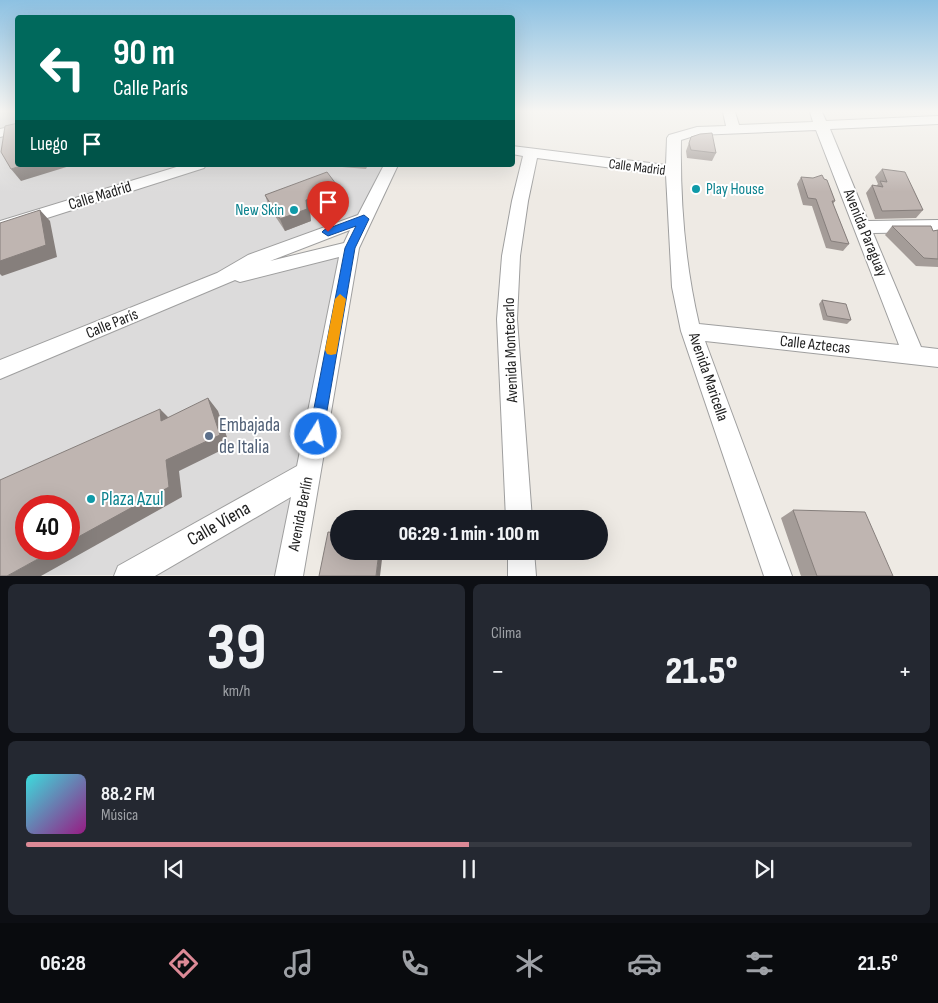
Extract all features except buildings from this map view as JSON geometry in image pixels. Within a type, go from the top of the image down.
[{"type":"street","points":[[672,171],[674,139]]},
{"type":"street","name":"Avenida Paraguay","points":[[826,139],[914,356]]},
{"type":"street","name":"Calle Madrid","points":[[522,152],[672,171]]},
{"type":"street","name":"Avenida Montecarlo","points":[[518,510],[507,318],[511,256],[520,201],[522,152]]},
{"type":"street","name":"Calle Madrid","points":[[0,227],[193,167]]},
{"type":"street","name":"Avenida Berlín","points":[[289,576],[350,248],[390,167]]},
{"type":"street","name":"Avenida Maricella","points":[[672,171],[681,287],[692,331],[778,576]]},
{"type":"street","name":"Calle París","points":[[0,370],[224,278],[254,260],[364,219]]},
{"type":"street","points":[[863,227],[938,226]]},
{"type":"street","name":"Calle París","points":[[224,278],[260,271],[350,248]]},
{"type":"street","name":"Calle Aztecas","points":[[692,331],[938,358]]},
{"type":"street","name":"Calle Viena","points":[[128,576],[309,473]]},
{"type":"street","points":[[521,560],[522,576]]},
{"type":"shaded area","points":[[0,139],[15,139],[15,167],[390,167],[364,219],[225,277],[350,248],[289,575],[0,575]]},
{"type":"slow traffic","points":[[331,350],[340,299]]},
{"type":"place","name":"Play House","points":[[696,189]]},
{"type":"place","name":"New Skin","points":[[294,210]]},
{"type":"place","name":"Embajada de Italia","points":[[209,436]]},
{"type":"place","name":"Plaza Azul","points":[[91,499]]},
{"type":"route","points":[[316,434],[350,248],[364,219],[328,232]]}]
